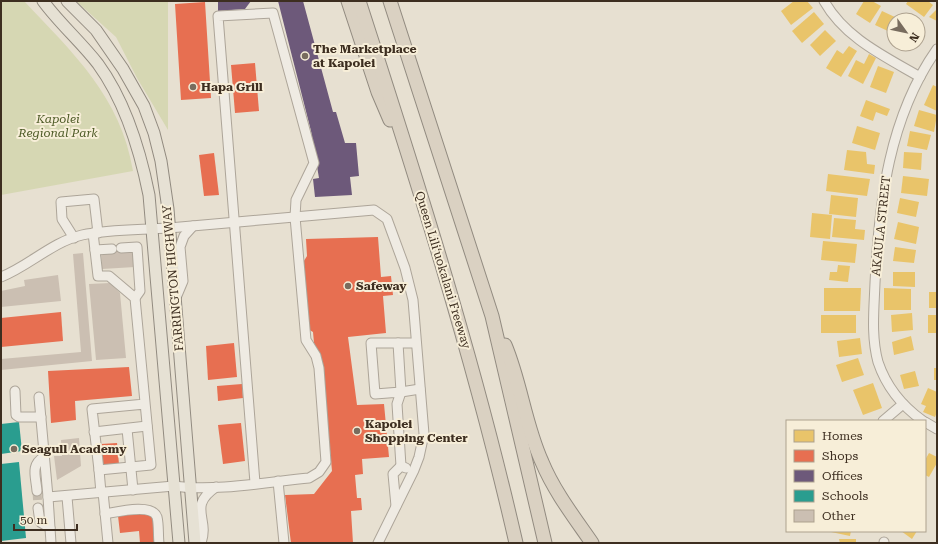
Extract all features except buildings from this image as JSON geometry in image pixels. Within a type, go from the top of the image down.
[{"type":"highway","points":[[348,1],[378,92],[415,179]]},
{"type":"highway","name":"Queen Liliʻuokalani Freeway","points":[[359,1],[390,93],[467,347],[516,543]]},
{"type":"highway","points":[[390,1],[492,316],[545,543]]},
{"type":"highway","points":[[395,1],[415,80]]},
{"type":"highway","points":[[492,316],[512,362],[541,461],[552,483],[592,543]]},
{"type":"main road","name":"FARRINGTON HIGHWAY","points":[[43,1],[97,62],[113,86],[127,121],[145,175],[179,543]]},
{"type":"main road","name":"FARRINGTON HIGHWAY","points":[[67,1],[96,30],[134,88],[154,133],[166,188],[168,228],[195,543]]},
{"type":"street","points":[[824,1],[836,19],[858,39],[920,77]]},
{"type":"street","points":[[48,497],[67,497],[174,486],[191,488],[216,487],[309,478],[319,472],[326,462],[319,368],[316,356],[306,340],[295,217],[296,200],[314,163],[273,13],[218,16],[255,483]]},
{"type":"street","name":"AKAULA STREET","points":[[922,420],[903,404],[883,375],[875,350],[873,324],[877,240],[890,157],[899,124],[920,77],[937,49]]},
{"type":"street","points":[[74,238],[62,219],[61,202],[94,200],[96,233],[95,250],[98,276],[109,276],[135,298]]},
{"type":"street","points":[[1,277],[74,238],[96,233],[374,210],[387,219],[405,268],[413,300],[424,434],[419,457],[414,470],[378,543]]},
{"type":"street","points":[[175,300],[183,281],[180,247],[184,236],[193,226]]},
{"type":"street","points":[[95,250],[137,247],[140,291],[135,298],[151,465],[99,470]]},
{"type":"street","points":[[416,343],[371,343],[375,394],[420,389]]},
{"type":"street","points":[[396,507],[393,474],[401,466],[397,404],[401,392],[398,343]]},
{"type":"street","points":[[14,391],[16,415],[19,417],[41,417]]},
{"type":"street","points":[[39,397],[51,543]]},
{"type":"street","points":[[108,543],[92,409],[145,404]]},
{"type":"street","points":[[884,420],[903,404]]},
{"type":"street","name":"AKAULA STREET","points":[[926,423],[937,429]]},
{"type":"street","points":[[94,432],[147,426]]},
{"type":"street","points":[[127,428],[133,490]]},
{"type":"street","points":[[37,491],[35,465],[44,457]]},
{"type":"street","points":[[401,466],[414,470]]},
{"type":"street","points":[[278,481],[284,543]]},
{"type":"street","points":[[201,543],[203,536],[201,504],[208,493],[216,487]]},
{"type":"street","points":[[67,497],[71,543]]},
{"type":"street","points":[[38,508],[40,522],[50,528]]},
{"type":"street","points":[[105,514],[146,509],[152,512],[156,516],[159,543]]},
{"type":"green space","name":"Kapolei Regional Park","points":[[1,1],[24,1],[77,58],[106,98],[118,121],[127,145],[133,171],[1,195]]},
{"type":"green space","points":[[76,1],[168,1],[168,130],[137,78],[116,37]]},
{"type":"tunnel","points":[[37,491],[38,508]]},
{"type":"place","name":"The Marketplace at Kapolei","points":[[305,56]]},
{"type":"place","name":"Hapa Grill","points":[[193,87]]},
{"type":"place","name":"Safeway","points":[[348,286]]},
{"type":"place","name":"Kapolei Shopping Center","points":[[357,431]]},
{"type":"place","name":"Seagull Academy","points":[[14,449]]}]
